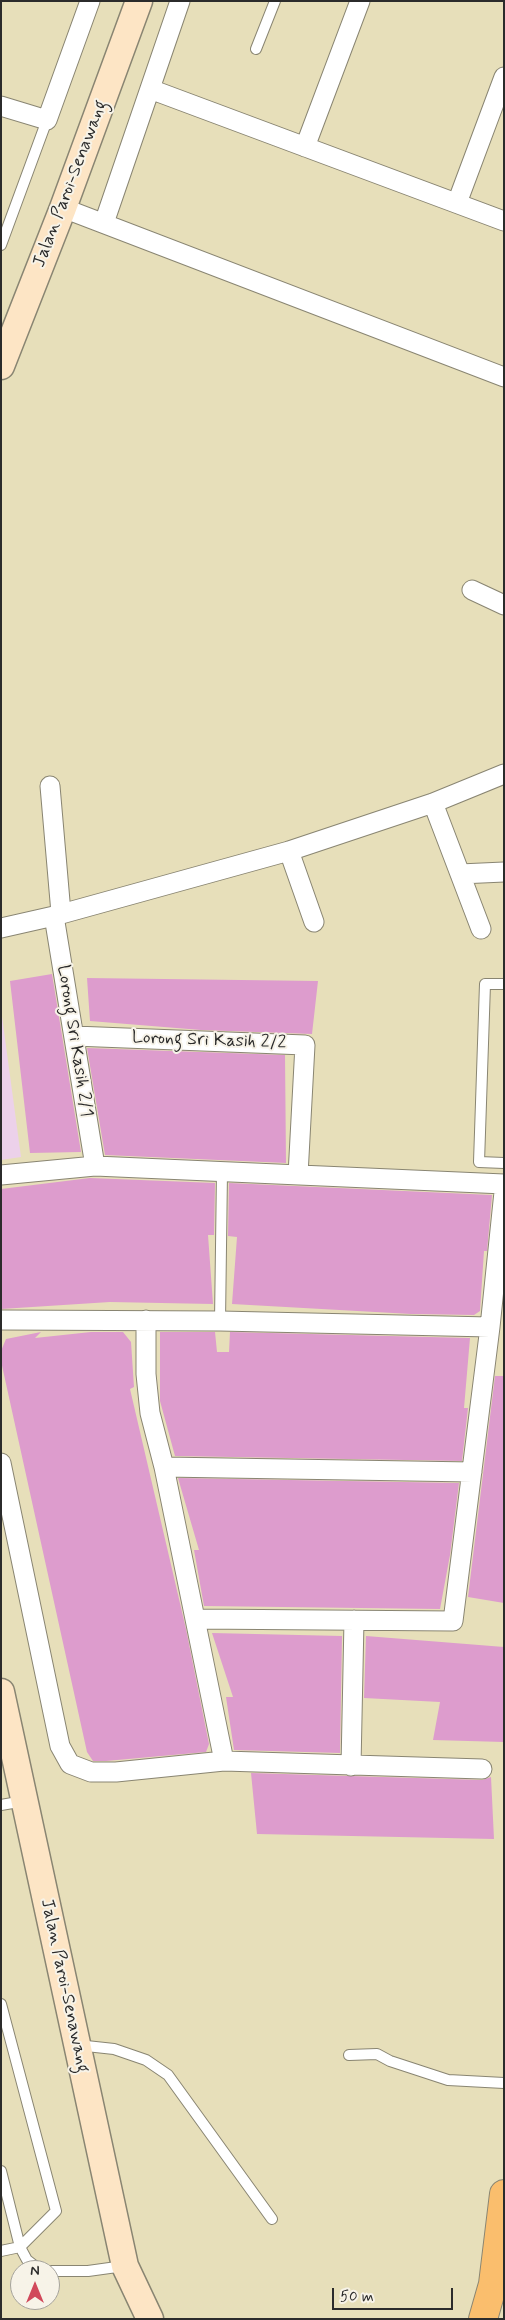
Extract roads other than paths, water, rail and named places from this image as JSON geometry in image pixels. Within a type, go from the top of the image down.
[{"type":"main road","name":"Jalan Paroi-Senawang","points":[[1,366],[63,208],[139,1]]},
{"type":"main road","name":"Jalan Paroi-Senawang","points":[[1,1692],[13,1803],[76,2045],[139,2319]]},
{"type":"main road","points":[[483,2319],[493,2284],[504,2194]]},
{"type":"main road","name":"Jalan Paroi-Senawang","points":[[128,2272],[150,2319]]},
{"type":"street","points":[[1,106],[47,120],[90,1]]},
{"type":"street","points":[[104,223],[180,1]]},
{"type":"street","points":[[305,146],[360,1]]},
{"type":"street","points":[[457,203],[504,77]]},
{"type":"street","points":[[150,89],[504,221]]},
{"type":"street","points":[[63,208],[504,376]]},
{"type":"street","points":[[472,590],[504,605]]},
{"type":"street","points":[[1,928],[57,915],[289,851],[433,803],[504,774]]},
{"type":"street","name":"Lorong Sri Kasih 2/1","points":[[50,786],[57,915],[94,1166]]},
{"type":"street","points":[[433,803],[481,929]]},
{"type":"street","points":[[289,851],[314,922]]},
{"type":"street","points":[[460,874],[504,872]]},
{"type":"street","name":"Lorong Sri Kasih 2/2","points":[[74,1036],[305,1045],[298,1175]]},
{"type":"street","points":[[1,1174],[94,1166],[504,1184]]},
{"type":"street","points":[[196,1619],[453,1621],[490,1327],[504,1192]]},
{"type":"street","points":[[1,1320],[220,1321],[490,1327]]},
{"type":"street","points":[[146,1320],[146,1374],[150,1414],[164,1467],[224,1761]]},
{"type":"street","points":[[1,1463],[60,1746],[70,1764],[91,1772],[116,1772],[224,1761],[482,1769]]},
{"type":"street","points":[[164,1467],[472,1472]]},
{"type":"street","points":[[351,1766],[354,1620]]},
{"type":"lane","points":[[256,49],[275,1]]},
{"type":"lane","points":[[1,245],[47,120]]},
{"type":"lane","points":[[504,984],[485,984],[479,1162],[504,1164]]},
{"type":"lane","points":[[220,1321],[222,1172]]},
{"type":"lane","points":[[1,2004],[56,2211],[20,2247],[1,2251]]},
{"type":"lane","points":[[76,2045],[114,2049],[146,2060],[168,2075],[272,2218]]},
{"type":"lane","points":[[349,2055],[377,2054],[390,2061],[448,2080],[504,2083]]},
{"type":"lane","points":[[1,2171],[20,2247],[27,2260]]},
{"type":"lane","points":[[60,2270],[128,2272]]}]
